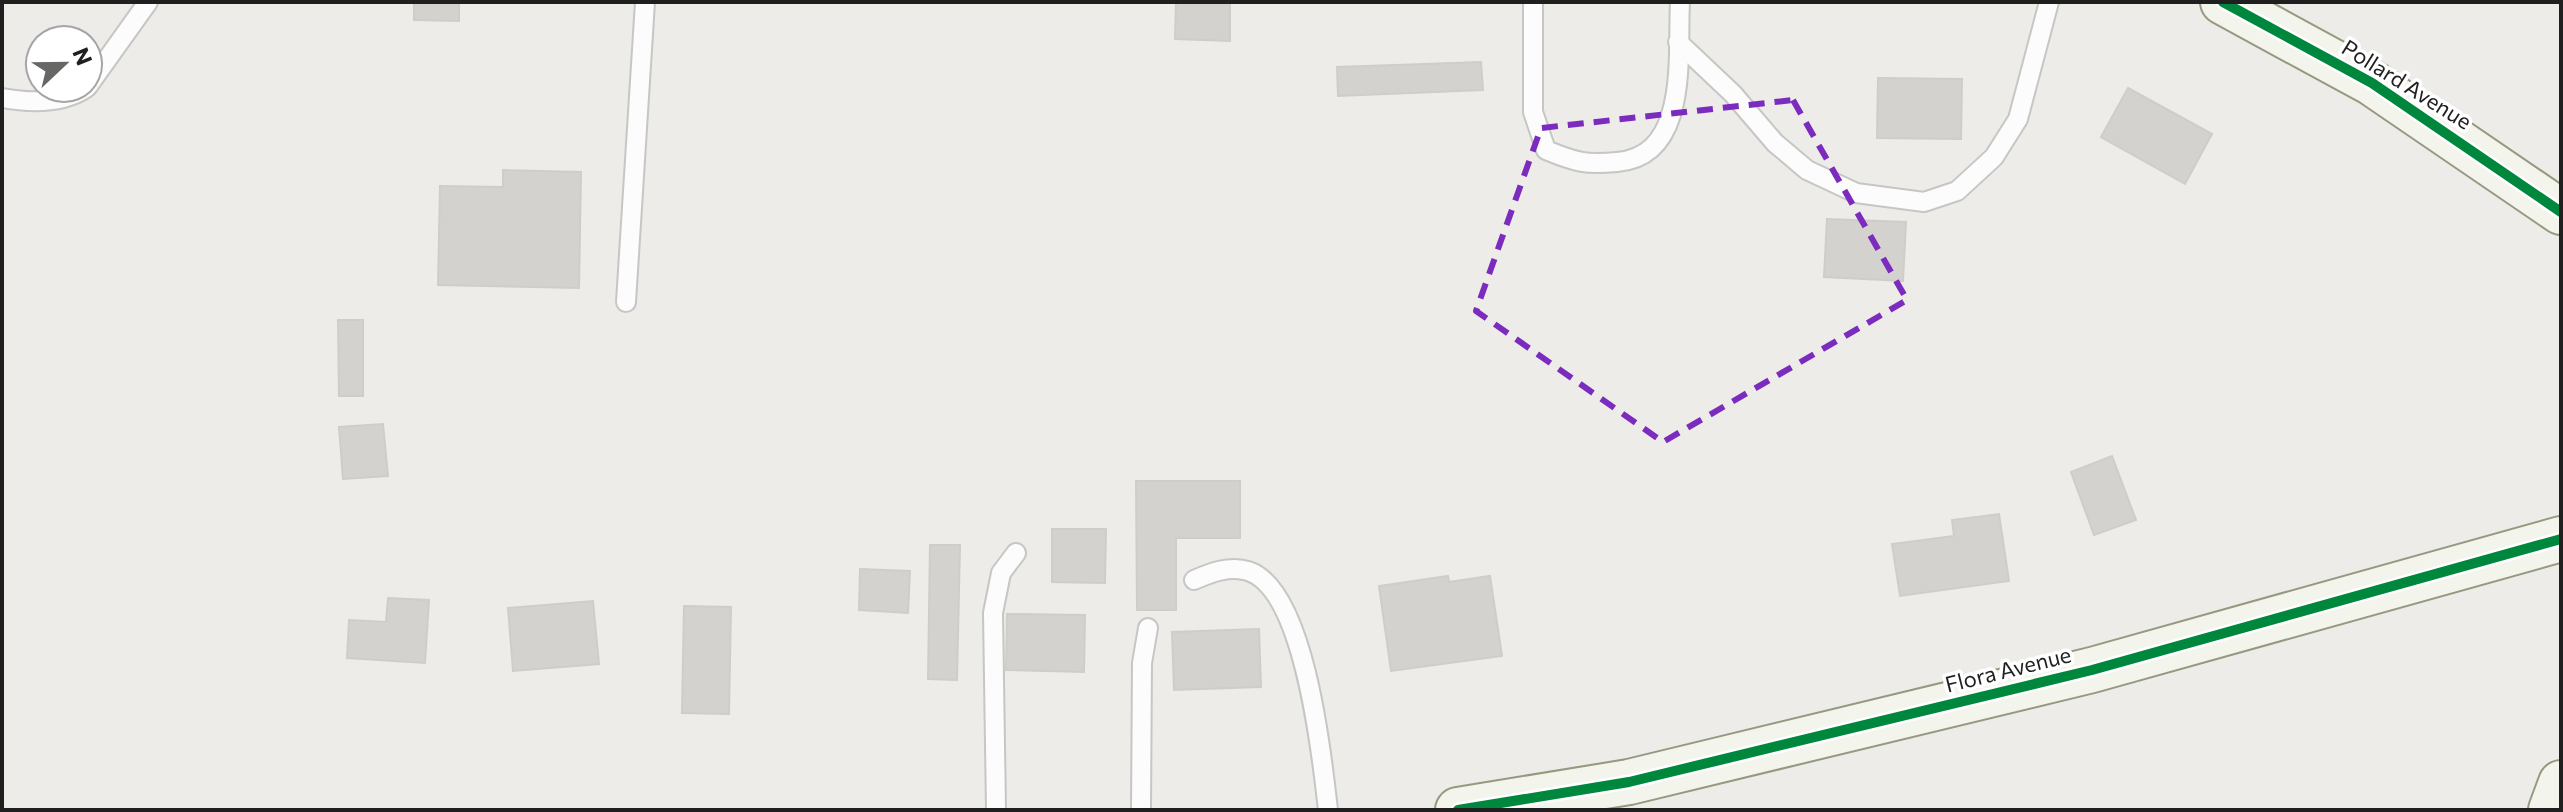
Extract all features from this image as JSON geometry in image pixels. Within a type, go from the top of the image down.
[{"type":"street","name":"Pollard Avenue","points":[[2223,2],[2372,83],[2561,212]]},
{"type":"street","name":"Flora Avenue","points":[[1458,810],[1629,782],[2092,670],[2561,539]]},
{"type":"street","points":[[2551,810],[2561,783]]},
{"type":"lane","points":[[104,63],[148,2]]},
{"type":"lane","points":[[626,302],[645,2]]},
{"type":"lane","points":[[1533,2],[1533,112],[1546,150],[1582,165],[1634,161],[1662,139],[1675,105],[1680,2]]},
{"type":"lane","points":[[1678,42],[1733,94],[1775,143],[1807,170],[1856,193],[1924,202],[1957,191],[1994,157],[2018,119],[2049,2]]},
{"type":"lane","points":[[2,98],[24,100]]},
{"type":"lane","points":[[996,810],[993,613],[1001,573],[1016,553]]},
{"type":"lane","points":[[1194,580],[1218,570],[1248,571],[1273,588],[1290,619],[1307,678],[1328,810]]},
{"type":"lane","points":[[1141,810],[1142,663],[1148,628]]},
{"type":"highlighted area","points":[[1793,100],[1907,300],[1663,442],[1476,311],[1541,128]]},
{"type":"building","points":[[414,2],[459,2],[459,21],[414,20]]},
{"type":"building","points":[[1176,2],[1230,2],[1230,41],[1175,39]]},
{"type":"building","points":[[1481,62],[1483,90],[1338,96],[1337,67]]},
{"type":"building","points":[[1878,78],[1962,79],[1961,139],[1877,138]]},
{"type":"building","points":[[2128,88],[2212,134],[2185,184],[2101,137]]},
{"type":"building","points":[[503,170],[581,172],[579,288],[438,285],[440,186],[503,187]]},
{"type":"building","points":[[1827,219],[1906,222],[1903,281],[1824,277]]},
{"type":"building","points":[[338,320],[363,320],[363,396],[339,396]]},
{"type":"building","points":[[383,424],[388,476],[343,479],[339,427]]},
{"type":"building","points":[[2112,456],[2136,520],[2094,535],[2071,472]]},
{"type":"building","points":[[1136,481],[1240,481],[1240,538],[1176,538],[1176,610],[1137,610]]},
{"type":"building","points":[[1999,514],[2009,581],[1900,596],[1892,544],[1954,536],[1952,520]]},
{"type":"building","points":[[1052,529],[1106,529],[1105,583],[1052,582]]},
{"type":"building","points":[[930,545],[960,545],[957,680],[928,679]]},
{"type":"building","points":[[860,569],[910,571],[908,613],[859,610]]},
{"type":"building","points":[[1448,576],[1449,582],[1490,576],[1502,656],[1391,671],[1379,586]]},
{"type":"building","points":[[388,598],[429,600],[425,663],[347,658],[349,620],[386,622]]},
{"type":"building","points":[[593,601],[599,664],[513,671],[508,608]]},
{"type":"building","points":[[684,606],[731,607],[729,714],[682,713]]},
{"type":"building","points":[[1007,614],[1085,615],[1084,672],[1006,670]]},
{"type":"building","points":[[1259,629],[1261,687],[1174,690],[1172,632]]},
{"type":"cycle path","points":[[2223,2],[2372,83],[2561,212]]},
{"type":"cycle path","points":[[1458,810],[1629,782],[2092,670],[2561,539]]}]
